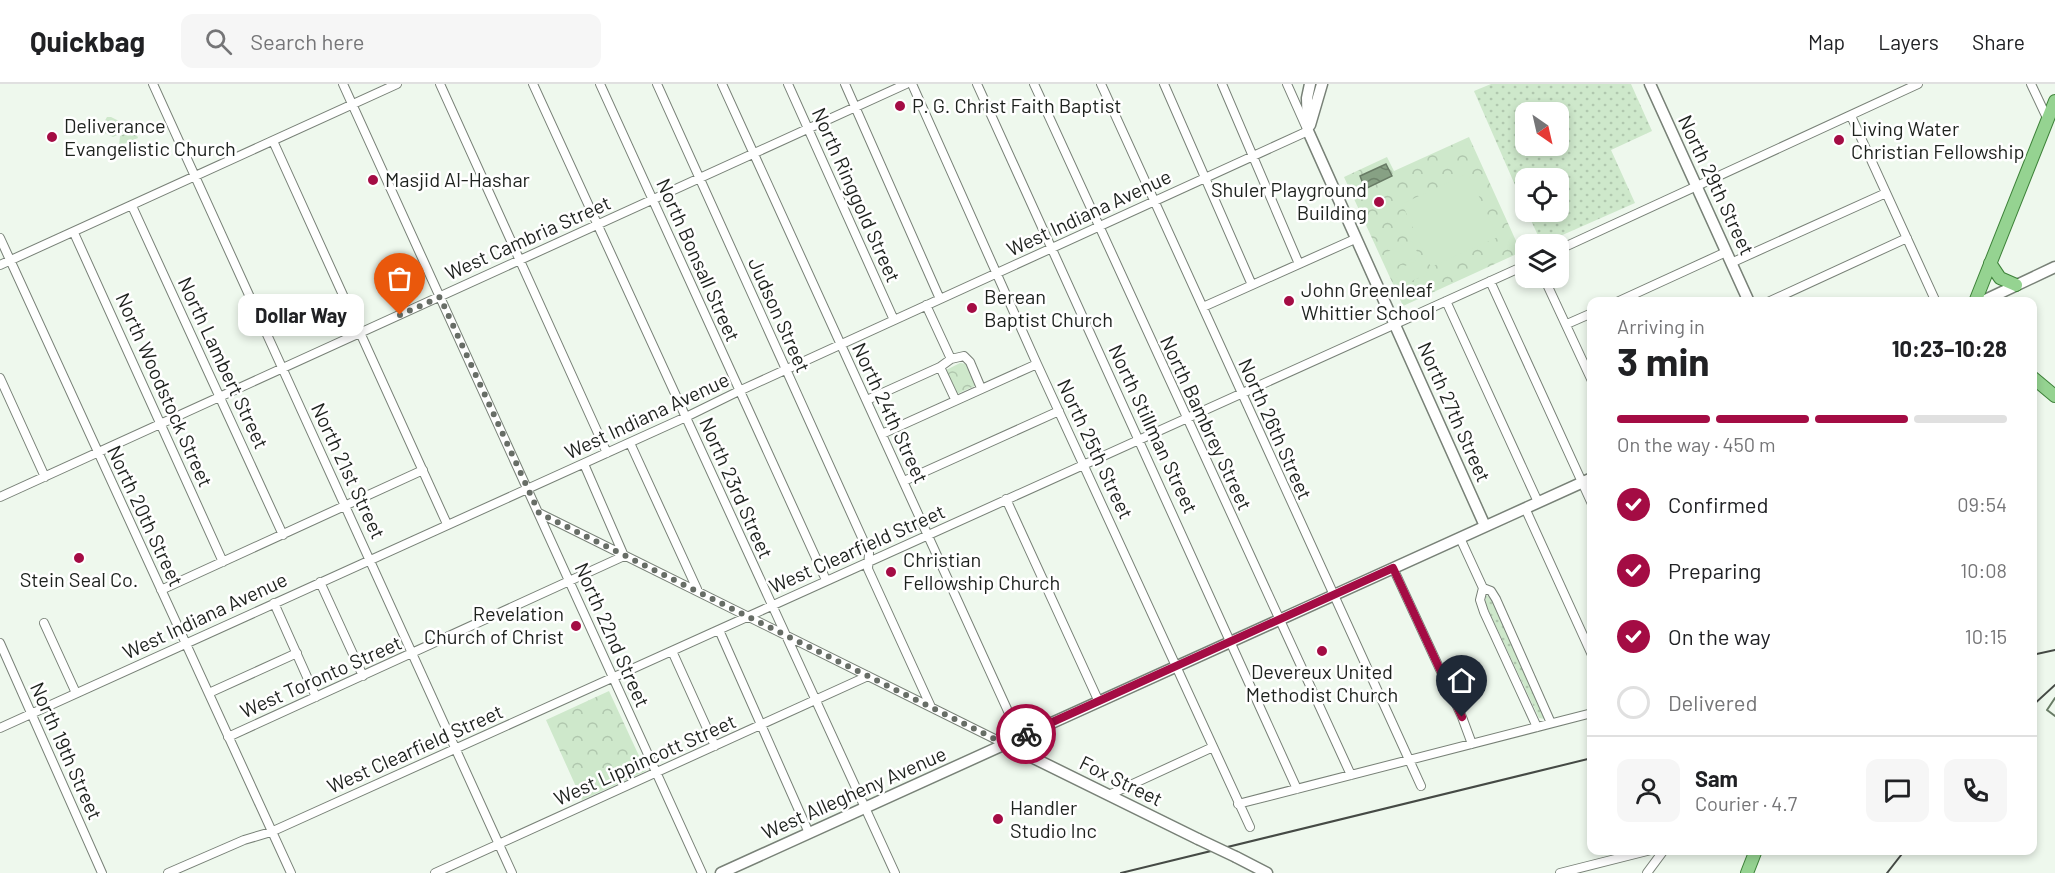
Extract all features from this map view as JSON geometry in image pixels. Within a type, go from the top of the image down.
[{"type":"main road","points":[[1977,297],[2055,102]]},
{"type":"main road","points":[[1990,263],[2000,278],[2016,285]]},
{"type":"main road","points":[[2037,381],[2055,396]]},
{"type":"main road","points":[[1747,873],[1754,855]]},
{"type":"street","name":"North 21st Street","points":[[153,84],[512,873]]},
{"type":"street","name":"North 22nd Street","points":[[343,84],[702,873]]},
{"type":"street","points":[[0,265],[397,84]]},
{"type":"street","points":[[440,84],[607,453]]},
{"type":"street","name":"North 23rd Street","points":[[533,84],[895,873]]},
{"type":"street","name":"North Bonsall Street","points":[[600,84],[826,580]]},
{"type":"street","name":"Judson Street","points":[[657,84],[869,553],[868,569],[931,707]]},
{"type":"street","name":"North 24th Street","points":[[722,84],[1028,755]]},
{"type":"street","name":"North Ringgold Street","points":[[788,84],[894,320]]},
{"type":"street","points":[[845,84],[940,299]]},
{"type":"street","name":"West Cambria Street","points":[[0,497],[906,84]]},
{"type":"street","name":"North 25th Street","points":[[912,84],[1037,364],[1250,827]]},
{"type":"street","name":"North Stillman Street","points":[[977,84],[1297,789]]},
{"type":"street","name":"North Bambrey Street","points":[[1034,84],[1351,775]]},
{"type":"street","name":"North 26th Street","points":[[1101,84],[1421,786]]},
{"type":"street","points":[[1164,84],[1252,285]]},
{"type":"street","points":[[1221,84],[1299,264]]},
{"type":"street","name":"North 27th Street","points":[[1287,84],[1485,526]]},
{"type":"street","points":[[1308,131],[1307,98],[1310,84]]},
{"type":"street","points":[[1308,131],[1322,84]]},
{"type":"street","name":"North 29th Street","points":[[1650,84],[1747,297]]},
{"type":"street","points":[[1569,245],[1918,84]]},
{"type":"street","points":[[2031,84],[2048,120]]},
{"type":"street","points":[[1851,116],[1934,297]]},
{"type":"street","name":"West Indiana Avenue","points":[[0,728],[584,464],[840,344],[1308,131]]},
{"type":"street","points":[[273,141],[447,524]]},
{"type":"street","points":[[1731,263],[1886,192]]},
{"type":"street","name":"North Lambert Street","points":[[132,206],[283,535]]},
{"type":"street","name":"North Woodstock Street","points":[[74,233],[224,561]]},
{"type":"street","name":"North 20th Street","points":[[0,238],[291,873]]},
{"type":"street","points":[[1779,297],[1907,238]]},
{"type":"street","points":[[1203,307],[1355,239]]},
{"type":"street","points":[[1628,297],[1726,252]]},
{"type":"street","points":[[1991,297],[2055,267]]},
{"type":"street","name":"West Clearfield Street","points":[[168,873],[244,840],[271,832],[455,750],[927,534],[1515,270]]},
{"type":"street","points":[[1490,281],[1586,480]]},
{"type":"street","points":[[1549,288],[1587,370]]},
{"type":"street","points":[[1446,301],[1538,502]]},
{"type":"street","points":[[926,305],[951,359]]},
{"type":"street","points":[[1567,324],[1587,315]]},
{"type":"street","points":[[867,400],[940,367],[951,359],[964,356],[970,362],[981,388]]},
{"type":"street","points":[[882,434],[955,399],[1037,364]]},
{"type":"street","points":[[940,367],[955,399]]},
{"type":"street","points":[[0,378],[45,477]]},
{"type":"street","points":[[904,481],[1059,411]]},
{"type":"street","points":[[630,443],[697,589]]},
{"type":"street","points":[[584,464],[624,556]]},
{"type":"street","points":[[161,590],[423,470]]},
{"type":"street","name":"West Allegheny Avenue","points":[[721,873],[1586,480]]},
{"type":"street","points":[[1006,499],[1099,702]]},
{"type":"street","points":[[1525,508],[1587,644]]},
{"type":"street","name":"Fox Street","points":[[539,513],[624,556],[697,589],[786,636],[1111,794],[1267,873]]},
{"type":"street","points":[[1460,538],[1483,588],[1480,600],[1484,612],[1537,727]]},
{"type":"street","name":"West Toronto Street","points":[[228,737],[624,556]]},
{"type":"street","points":[[1393,568],[1462,717],[1472,744]]},
{"type":"street","points":[[320,582],[363,676]]},
{"type":"street","points":[[1483,588],[1491,591],[1496,599],[1551,723]]},
{"type":"street","points":[[274,603],[316,697]]},
{"type":"street","points":[[44,623],[76,693]]},
{"type":"street","points":[[719,630],[809,833]]},
{"type":"street","name":"North 19th Street","points":[[0,643],[102,873]]},
{"type":"street","points":[[672,651],[715,746]]},
{"type":"street","points":[[208,693],[297,653]]},
{"type":"street","name":"West Lippincott Street","points":[[435,873],[868,676]]},
{"type":"street","points":[[1238,804],[1587,714]]},
{"type":"street","points":[[1111,794],[1213,747]]},
{"type":"street","points":[[1560,873],[1577,871],[1633,855]]},
{"type":"street","points":[[1647,873],[1660,855]]},
{"type":"green space","points":[[1491,84],[1631,84],[1652,131],[1611,150],[1635,203],[1565,234],[1537,234],[1532,222],[1569,222],[1569,168],[1515,168],[1515,185],[1474,91]]},
{"type":"green space","points":[[107,117],[133,128],[113,137],[96,129],[99,122],[103,124]]},
{"type":"green space","points":[[135,130],[138,138],[119,146],[120,136]]},
{"type":"green space","points":[[1469,137],[1515,239],[1515,255],[1403,306],[1344,177],[1387,157],[1394,171]]},
{"type":"green space","points":[[1468,173],[1498,237],[1431,267],[1402,204]]},
{"type":"green space","points":[[1412,241],[1419,256],[1392,268],[1385,253]]},
{"type":"green space","points":[[1420,259],[1427,274],[1401,286],[1394,271]]},
{"type":"green space","points":[[1424,276],[1432,284],[1424,292],[1416,284]]},
{"type":"green space","points":[[1409,283],[1417,291],[1409,299],[1401,291]]},
{"type":"green space","points":[[960,363],[967,364],[977,385],[957,394],[946,370]]},
{"type":"green space","points":[[1486,595],[1492,599],[1546,715],[1545,719],[1539,718],[1485,603]]},
{"type":"green space","points":[[609,691],[646,771],[582,800],[546,720]]},
{"type":"green space","points":[[637,754],[644,769],[582,797],[576,782]]},
{"type":"water","points":[[1386,164],[1392,176],[1365,189],[1360,176]]},
{"type":"waterway","points":[[2055,698],[2047,710],[2055,716]]},
{"type":"railway","points":[[2037,654],[2055,650]]},
{"type":"railway","points":[[2037,701],[2055,685]]},
{"type":"railway","points":[[1121,873],[1587,759]]},
{"type":"railway","points":[[1887,873],[1901,855]]},
{"type":"way so far","points":[[400,315],[440,297],[539,513],[624,556],[697,589],[786,636],[1005,744],[1026,734]]},
{"type":"place","name":"P. G. Christ Faith Baptist","points":[[900,106]]},
{"type":"place","name":"Deliverance Evangelistic Church","points":[[52,137]]},
{"type":"place","name":"Living Water Christian Fellowship","points":[[1839,140]]},
{"type":"place","name":"Masjid Al-Hashar","points":[[373,180]]},
{"type":"place","name":"Shuler Playground Building","points":[[1379,202]]},
{"type":"place","name":"John Greenleaf Whittier School","points":[[1289,301]]},
{"type":"place","name":"Berean Baptist Church","points":[[972,308]]},
{"type":"place","name":"Dollar Way","points":[[400,315]]},
{"type":"place","name":"Stein Seal Co.","points":[[79,558]]},
{"type":"place","name":"Christian Fellowship Church","points":[[891,572]]},
{"type":"place","name":"Revelation Church of Christ","points":[[576,626]]},
{"type":"place","name":"Devereux United Methodist Church","points":[[1322,651]]},
{"type":"place","name":"Handler Studio Inc","points":[[998,819]]},
{"type":"route","points":[[1026,734],[1393,568],[1462,717]]}]
